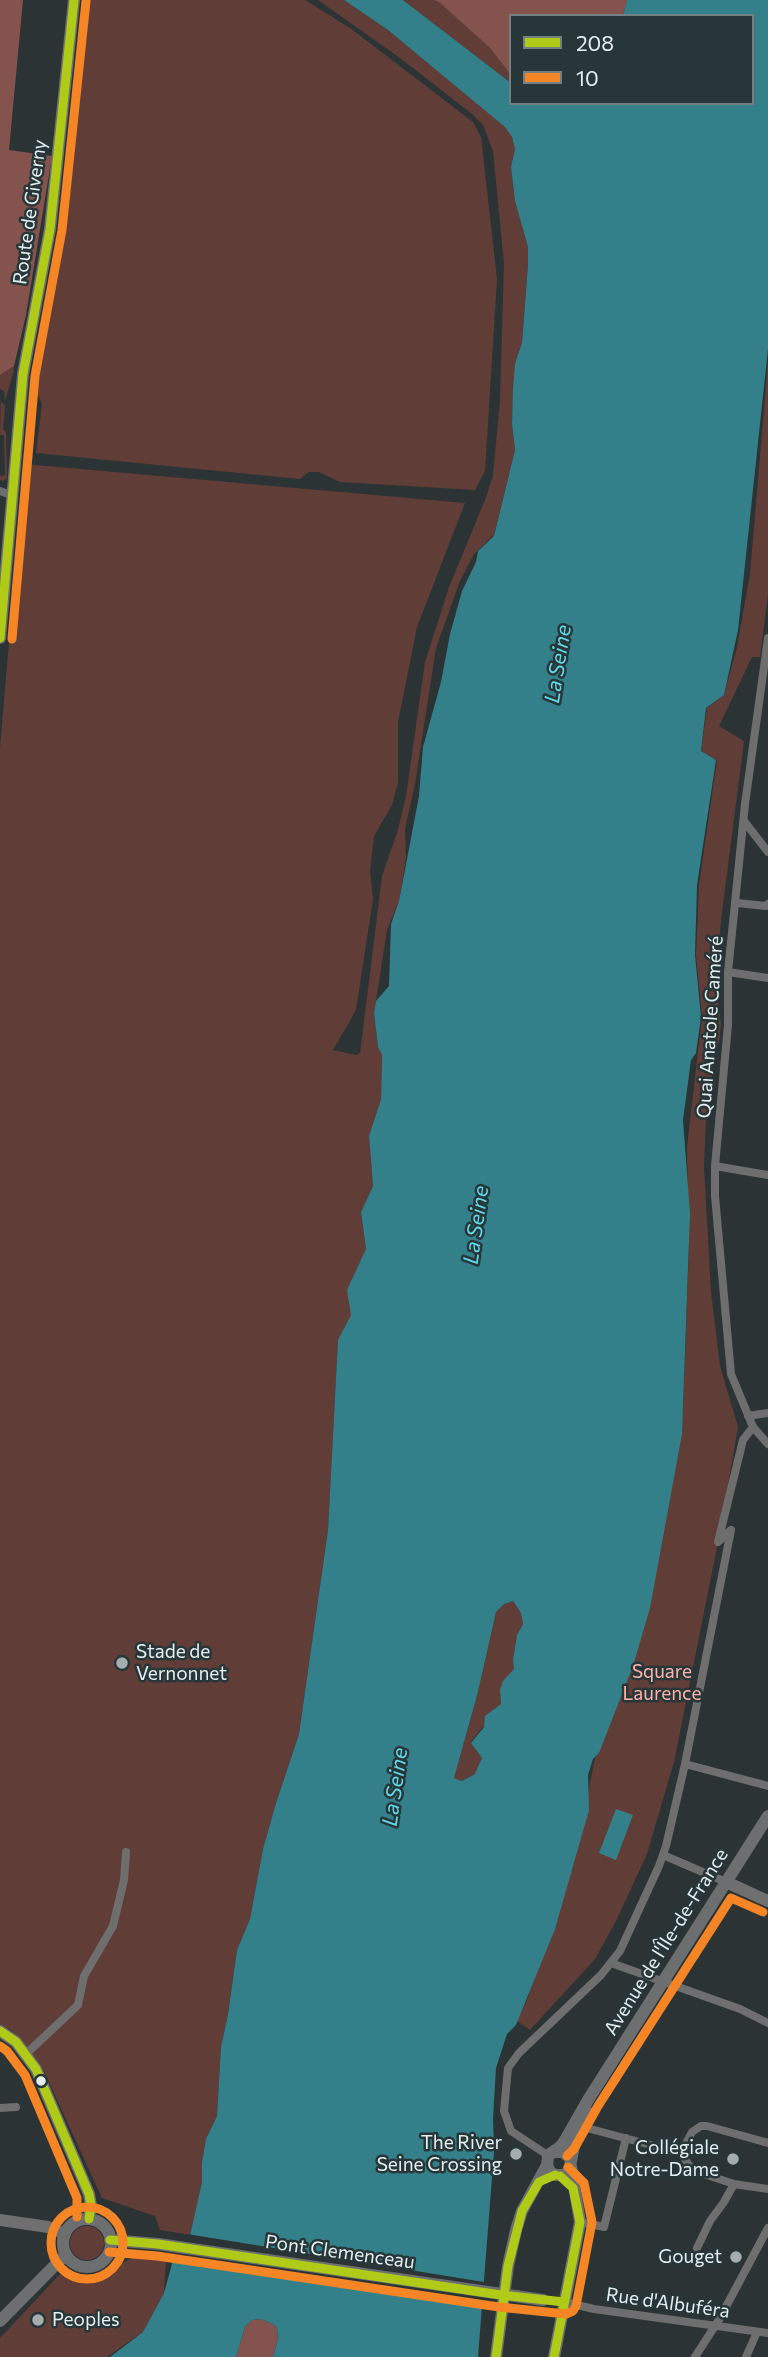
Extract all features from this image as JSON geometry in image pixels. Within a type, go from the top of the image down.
[{"type":"main road","name":"Route de Giverny","points":[[0,638],[6,493],[23,374],[50,229],[74,0]]},
{"type":"main road","name":"Avenue de l'Île-de-France","points":[[496,2357],[508,2266],[522,2211],[550,2158],[564,2142],[768,1816]]},
{"type":"main road","points":[[726,1882],[768,1901]]},
{"type":"main road","points":[[0,2031],[16,2042],[36,2069],[89,2194],[89,2219]]},
{"type":"main road","name":"Avenue de l'Île-de-France","points":[[571,2164],[574,2146],[597,2088]]},
{"type":"main road","points":[[554,2357],[580,2222],[571,2164],[564,2152],[550,2158],[549,2171],[573,2186]]},
{"type":"main road","points":[[539,2182],[567,2173],[571,2164]]},
{"type":"main road","points":[[89,2219],[104,2228],[110,2240],[107,2256],[94,2266],[78,2265],[66,2254],[63,2242],[65,2234],[74,2224],[89,2219]]},
{"type":"main road","points":[[0,2220],[48,2227],[65,2234]]},
{"type":"main road","name":"Pont Clemenceau","points":[[110,2240],[158,2244],[564,2302]]},
{"type":"main road","points":[[0,2321],[66,2254]]},
{"type":"street","name":"Quai Anatole Caméré","points":[[768,638],[728,972],[727,1025],[715,1166],[715,1196],[731,1374],[753,1427],[768,1444]]},
{"type":"street","points":[[744,821],[768,852]]},
{"type":"street","points":[[737,903],[768,904]]},
{"type":"street","points":[[728,972],[768,978]]},
{"type":"street","points":[[715,1166],[768,1175]]},
{"type":"street","points":[[748,1416],[768,1413]]},
{"type":"street","points":[[550,2158],[511,2131],[504,2111],[507,2074],[511,2064],[611,1963],[625,1941],[663,1855],[685,1764],[731,1530],[718,1542],[743,1440],[753,1427]]},
{"type":"street","points":[[685,1764],[768,1786]]},
{"type":"street","points":[[26,2054],[78,2005],[83,1976],[113,1926],[124,1880],[126,1852]]},
{"type":"street","points":[[663,1855],[726,1882]]},
{"type":"street","points":[[611,1963],[764,2020],[768,2010]]},
{"type":"street","points":[[0,2108],[16,2108]]},
{"type":"street","points":[[681,2153],[692,2132],[701,2126],[768,2143]]},
{"type":"street","points":[[583,2127],[681,2153],[692,2170],[734,2184],[768,2189]]},
{"type":"street","points":[[580,2222],[604,2227],[626,2138]]},
{"type":"street","points":[[697,2248],[710,2221],[734,2184]]},
{"type":"street","points":[[695,2357],[720,2318],[768,2228]]},
{"type":"street","name":"Rue d'Albuféra","points":[[564,2302],[594,2309],[768,2333]]},
{"type":"street","points":[[746,2357],[757,2332]]},
{"type":"green space","points":[[82,0],[305,0],[350,28],[473,122],[481,137],[497,279],[485,471],[475,490],[340,482],[319,472],[309,472],[300,479],[36,453],[42,404],[36,391],[43,320],[59,255]]},
{"type":"green space","points":[[318,0],[344,0],[388,30],[506,127],[515,149],[511,167],[515,201],[528,247],[528,265],[522,343],[515,363],[512,424],[515,450],[494,535],[474,554],[460,581],[436,648],[415,784],[405,829],[406,858],[399,901],[387,930],[374,1013],[378,1047],[382,1055],[381,1099],[369,1136],[373,1186],[361,1212],[366,1249],[351,1284],[351,1315],[338,1341],[328,1530],[299,1734],[263,1849],[250,1919],[237,1950],[221,2047],[217,2116],[206,2139],[202,2182],[191,2235],[160,2230],[155,2216],[102,2198],[41,2065],[11,2030],[0,2025],[0,748],[24,464],[465,503],[417,627],[398,722],[398,783],[392,805],[374,836],[370,870],[373,899],[356,1010],[333,1050],[356,1055],[360,1053],[382,876],[398,830],[406,796],[425,662],[449,587],[493,476],[500,400],[504,264],[493,151],[483,125],[400,58]]},
{"type":"green space","points":[[403,0],[434,0],[440,3],[490,48],[509,72],[509,81]]},
{"type":"green space","name":"Square Laurence","points":[[768,362],[768,595],[760,657],[752,657],[719,726],[744,741],[721,920],[716,982],[721,1025],[719,1042],[713,1053],[704,1166],[711,1292],[720,1366],[738,1427],[674,1762],[647,1854],[595,1959],[530,2030],[517,2021],[527,2000],[573,1864],[595,1759],[618,1694],[632,1699],[633,1697],[623,1692],[644,1628],[683,1410],[689,1248],[687,1147],[702,1017],[696,955],[699,885],[717,760],[701,751],[707,708],[724,695],[737,647],[750,574]]},
{"type":"green space","points":[[14,366],[5,401],[4,391],[0,389],[0,375]]},
{"type":"green space","points":[[1,392],[1,402],[5,405],[3,429],[6,432],[7,478],[3,481],[0,480],[0,476],[5,475],[4,435],[0,435]]},
{"type":"green space","points":[[513,1601],[521,1613],[523,1624],[517,1635],[514,1669],[500,1690],[501,1704],[471,1742],[482,1758],[475,1774],[462,1781],[454,1778],[478,1692],[496,1612],[504,1604]]},
{"type":"green space","points":[[87,2226],[99,2231],[104,2243],[99,2255],[87,2260],[75,2255],[70,2243],[75,2231]]},
{"type":"green space","points":[[136,2256],[166,2259],[164,2293],[143,2332],[107,2357],[0,2357],[0,2338],[62,2272],[83,2279],[96,2277]]},
{"type":"shaded area","points":[[0,0],[23,0],[9,150],[52,156],[26,315],[14,366],[0,375]]},
{"type":"shaded area","points":[[434,0],[627,0],[624,14],[509,14],[509,72],[490,48]]},
{"type":"shaded area","points":[[261,2319],[277,2328],[278,2339],[273,2357],[236,2357],[245,2327],[252,2320]]},
{"type":"water","name":"La Seine","points":[[344,0],[403,0],[509,81],[509,105],[754,105],[754,14],[624,14],[627,0],[768,0],[768,349],[738,630],[724,695],[706,708],[701,751],[716,760],[697,885],[695,955],[701,1017],[696,1053],[691,1060],[683,1120],[690,1213],[682,1434],[650,1608],[633,1666],[588,1775],[589,1810],[555,1929],[516,2025],[507,2034],[496,2068],[494,2152],[478,2357],[273,2357],[278,2339],[277,2328],[261,2319],[252,2320],[245,2327],[236,2357],[110,2357],[143,2332],[164,2293],[173,2260],[190,2262],[190,2236],[202,2182],[206,2139],[217,2116],[221,2047],[237,1950],[250,1919],[263,1849],[299,1734],[328,1530],[338,1340],[351,1315],[347,1290],[366,1249],[361,1212],[373,1186],[369,1136],[381,1099],[382,1055],[378,1047],[374,1013],[376,1001],[389,986],[391,924],[399,901],[419,796],[423,747],[441,682],[450,634],[462,591],[476,562],[478,551],[494,536],[515,450],[512,424],[513,389],[515,363],[522,343],[528,247],[515,201],[511,167],[515,149],[512,137],[505,127],[388,30]],"holes":[[[513,1601],[521,1613],[523,1624],[517,1635],[514,1669],[503,1681],[500,1690],[501,1704],[485,1716],[484,1727],[471,1743],[482,1758],[475,1774],[462,1781],[454,1778],[478,1692],[496,1612],[504,1604]]]},
{"type":"water","points":[[616,1809],[633,1815],[616,1860],[599,1853]]},
{"type":"pier","points":[[187,2234],[484,2282],[487,2279],[485,2307],[477,2306],[477,2303],[190,2260],[170,2260],[173,2257],[186,2258]]},
{"type":"transit line","name":"208","points":[[0,638],[23,374],[50,229],[74,0]]},
{"type":"transit line","name":"10","points":[[12,639],[35,376],[62,230],[86,1]]},
{"type":"transit line","name":"10","points":[[567,2156],[574,2149],[598,2106],[731,1898],[763,1912]]},
{"type":"transit line","name":"208","points":[[0,2031],[16,2042],[36,2069],[89,2194],[89,2219]]},
{"type":"transit line","name":"10","points":[[0,2046],[25,2075],[77,2198],[77,2217]]},
{"type":"transit line","name":"10","points":[[109,2252],[157,2256],[499,2307],[566,2314],[576,2306],[592,2222],[584,2183],[568,2167]]},
{"type":"transit line","name":"208","points":[[496,2357],[508,2266],[522,2211],[539,2182],[555,2175]]},
{"type":"transit line","name":"208","points":[[554,2357],[580,2222],[573,2188],[560,2176]]},
{"type":"transit line","name":"10","points":[[87,2207],[107,2213],[117,2223],[123,2243],[117,2263],[107,2273],[87,2279],[67,2273],[57,2263],[51,2243],[57,2223],[67,2213],[87,2207]]},
{"type":"transit line","name":"208","points":[[110,2240],[158,2244],[564,2302]]},
{"type":"place","name":"Stade de Vernonnet","points":[[122,1663]]},
{"type":"place","name":"The River Seine Crossing","points":[[516,2154]]},
{"type":"place","name":"Collégiale Notre-Dame","points":[[733,2159]]},
{"type":"place","name":"Gouget","points":[[736,2257]]},
{"type":"place","name":"Peoples","points":[[38,2320]]}]
